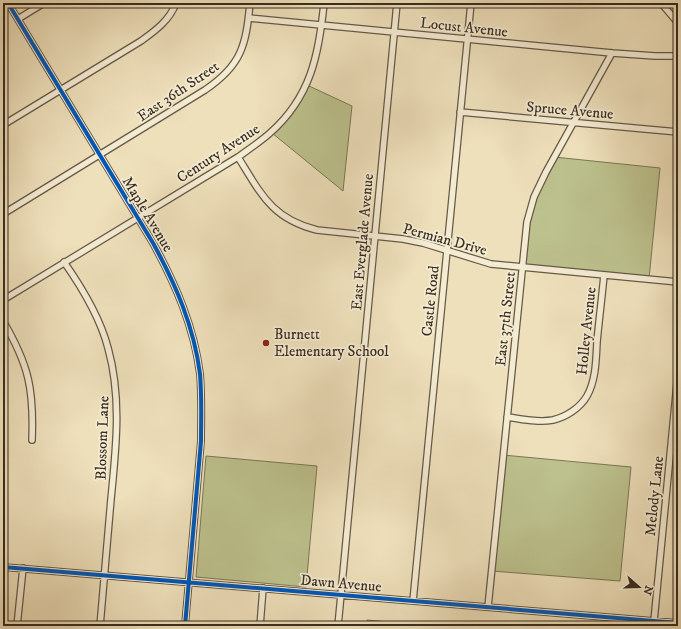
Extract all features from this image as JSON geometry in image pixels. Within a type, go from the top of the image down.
[{"type":"street","name":"Maple Avenue","points":[[8,3],[164,264],[182,302],[188,321],[197,356],[201,395],[201,435],[185,626]]},
{"type":"street","points":[[18,19],[44,3]]},
{"type":"street","points":[[3,125],[152,33],[168,17],[176,3]]},
{"type":"street","name":"East 36th Street","points":[[3,214],[205,90],[224,76],[241,52],[247,32],[250,3]]},
{"type":"street","name":"Century Avenue","points":[[3,300],[238,157],[272,132],[296,105],[313,70],[322,25],[324,3]]},
{"type":"street","name":"East Everglade Avenue","points":[[338,626],[397,3]]},
{"type":"street","name":"Castle Road","points":[[413,601],[471,3]]},
{"type":"street","points":[[661,3],[678,23]]},
{"type":"street","name":"Locust Avenue","points":[[249,18],[612,53],[669,57],[678,56]]},
{"type":"street","name":"East 37th Street","points":[[488,607],[527,222],[534,197],[546,172],[612,53]]},
{"type":"street","name":"Spruce Avenue","points":[[460,112],[678,132]]},
{"type":"street","name":"Permian Drive","points":[[238,157],[269,204],[279,214],[303,227],[317,230],[404,239],[491,264],[678,282]]},
{"type":"street","name":"Blossom Lane","points":[[64,262],[97,316],[108,347],[115,379],[117,397],[117,430],[100,626]]},
{"type":"street","name":"Holley Avenue","points":[[507,417],[535,421],[553,420],[574,411],[584,400],[590,390],[594,372],[604,275]]},
{"type":"street","points":[[3,321],[22,356],[29,380],[32,409],[32,440]]},
{"type":"street","name":"Melody Lane","points":[[654,621],[678,373]]},
{"type":"street","name":"Dawn Avenue","points":[[3,567],[678,623]]},
{"type":"street","points":[[17,626],[23,568]]},
{"type":"street","points":[[260,626],[263,588]]},
{"type":"green space","points":[[307,85],[352,106],[343,191],[272,133]]},
{"type":"green space","points":[[554,157],[660,168],[649,279],[522,267],[534,197]]},
{"type":"green space","points":[[503,455],[631,467],[620,581],[492,571]]},
{"type":"green space","points":[[206,456],[317,466],[306,587],[196,577]]},
{"type":"green space","points":[[367,620],[435,626],[367,626]]},
{"type":"cycle path","points":[[8,3],[153,243],[169,275],[189,323],[200,374],[201,441],[185,626]]},
{"type":"cycle path","points":[[3,567],[678,623]]},
{"type":"place","name":"Burnett Elementary School","points":[[266,343]]}]
